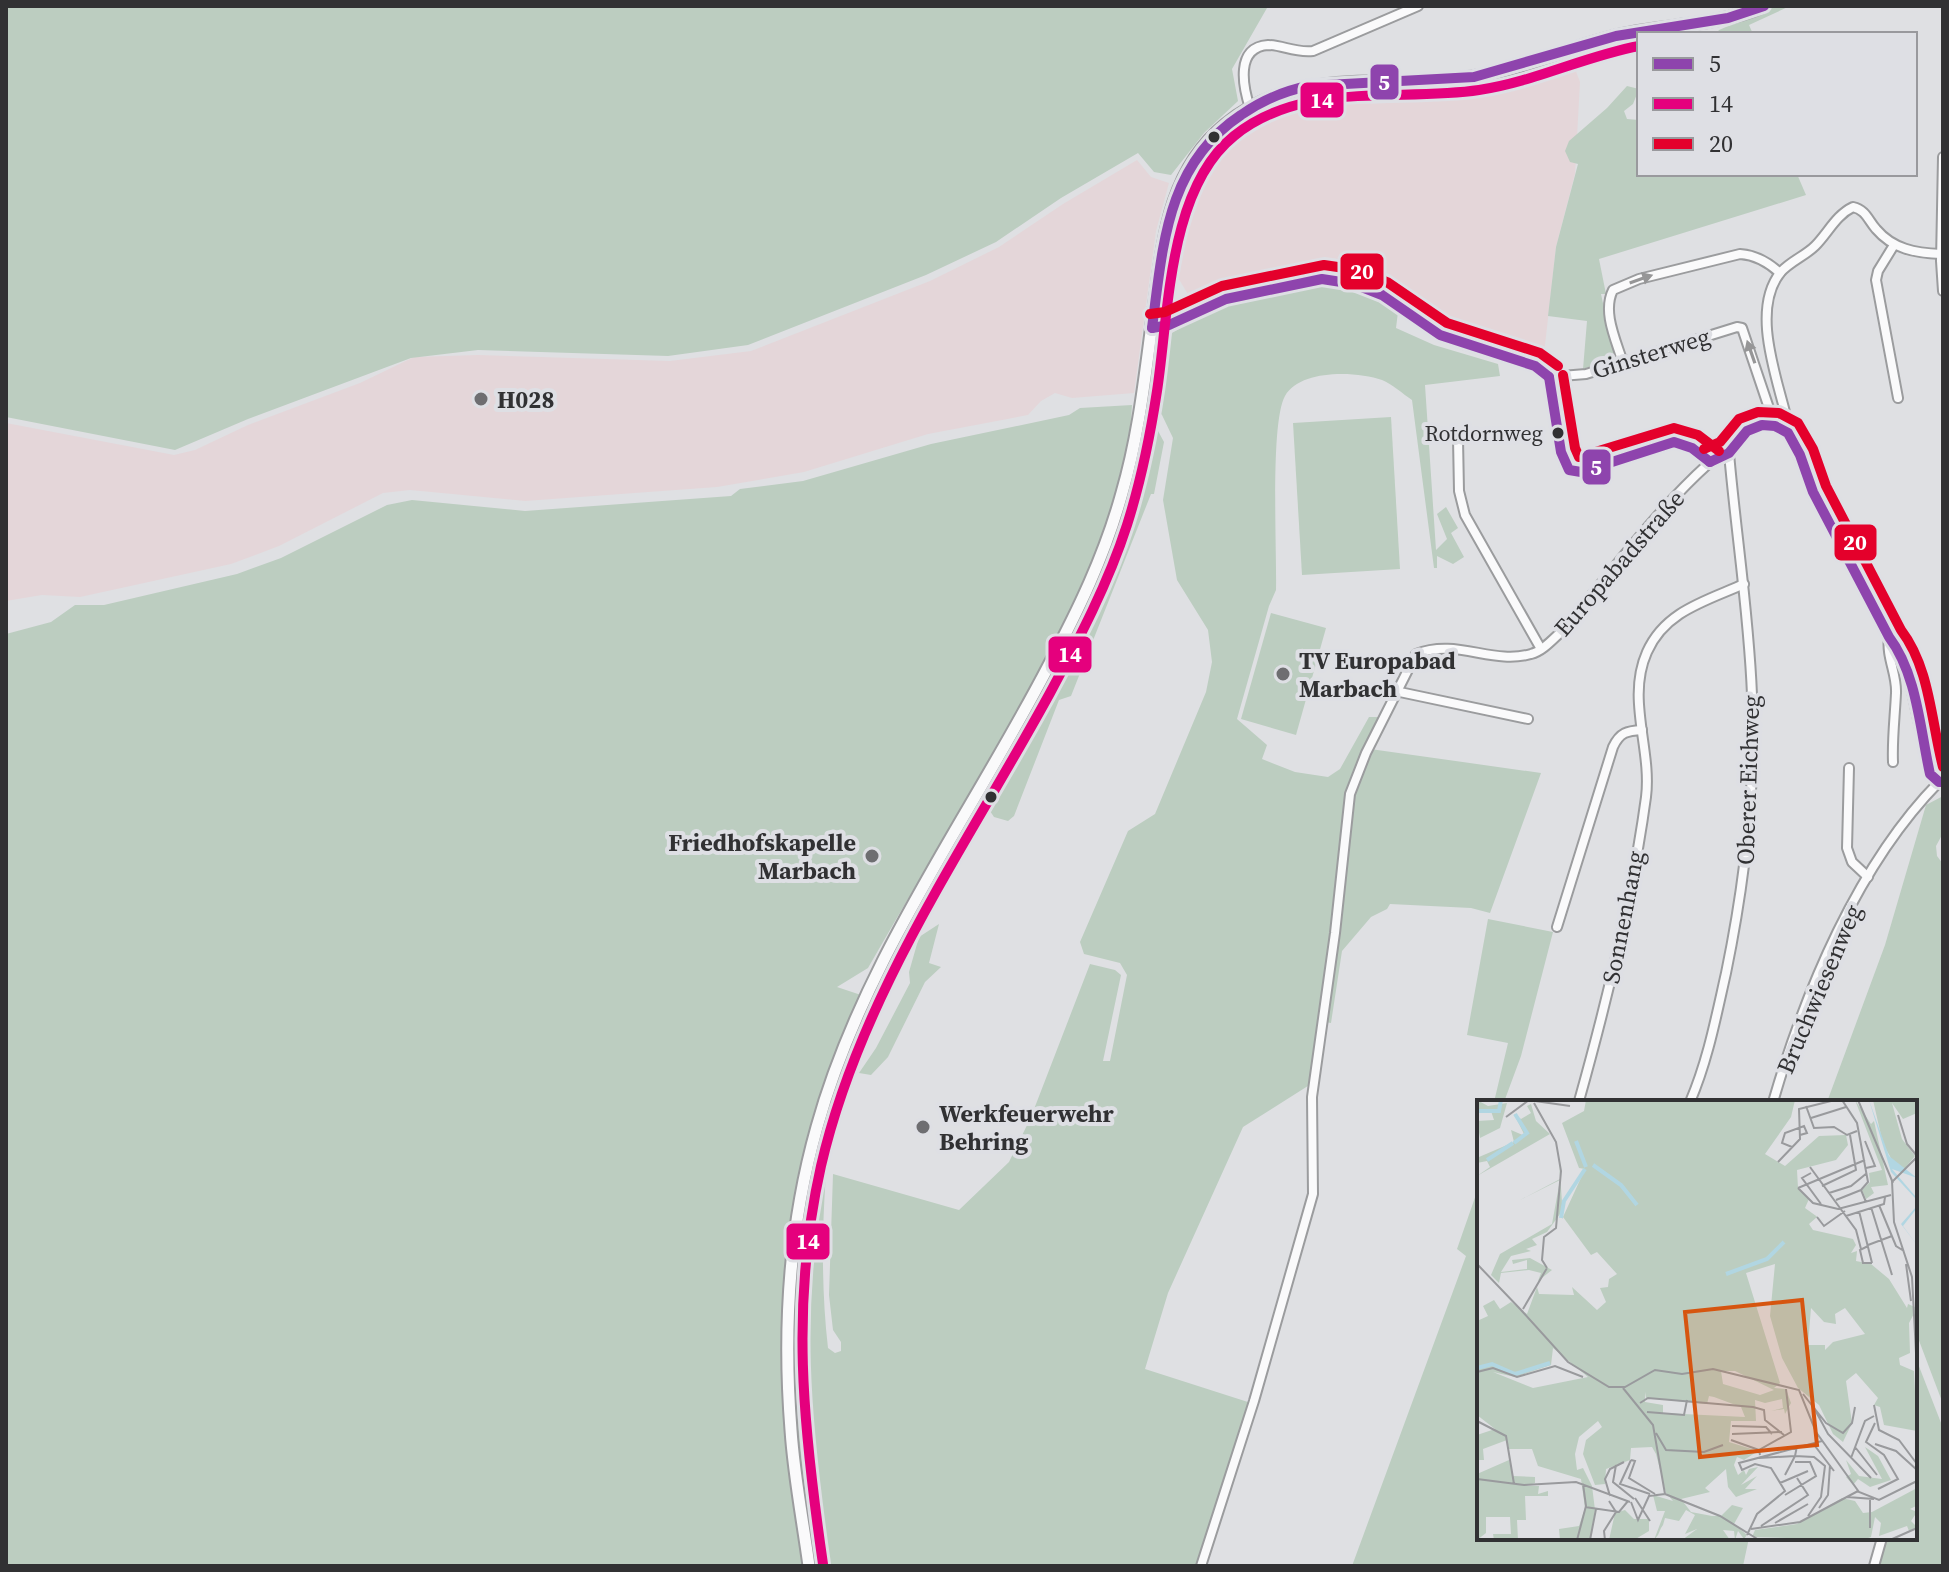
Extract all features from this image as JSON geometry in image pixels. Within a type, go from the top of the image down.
[{"type":"main road","points":[[1639,32],[1718,21],[1764,6]]},
{"type":"main road","points":[[809,1566],[791,1434],[787,1343],[790,1277],[816,1128],[849,1033],[916,901],[1032,699],[1096,572],[1137,436],[1167,224],[1184,176],[1207,141],[1228,122],[1250,108],[1305,86],[1482,76],[1617,35],[1637,32]]},
{"type":"street","points":[[1250,108],[1243,69],[1253,50],[1267,45],[1294,52],[1313,51],[1418,6]]},
{"type":"street","points":[[1943,157],[1943,291]]},
{"type":"street","points":[[1941,259],[1894,245],[1877,231],[1863,210],[1853,207],[1841,214],[1813,248],[1780,273],[1766,314],[1769,350],[1785,412],[1775,426],[1792,439],[1813,492],[1904,660],[1930,774],[1941,782]]},
{"type":"street","points":[[1894,245],[1876,280],[1898,398]]},
{"type":"street","points":[[1623,363],[1610,318],[1608,301],[1613,290],[1639,279],[1740,254],[1767,262],[1780,273]]},
{"type":"street","points":[[1152,328],[1169,325],[1226,299],[1322,279],[1354,284],[1382,295],[1440,335],[1535,366],[1549,377],[1561,452],[1569,470],[1581,472],[1674,442],[1692,448],[1710,462]]},
{"type":"street","name":"Ginsterweg","points":[[1549,377],[1586,374],[1729,329],[1742,328],[1775,426]]},
{"type":"street","name":"Europabadstraße","points":[[1201,1566],[1254,1401],[1313,1194],[1312,1097],[1335,933],[1350,794],[1395,691],[1416,654],[1433,647],[1465,649],[1497,656],[1531,654],[1541,649],[1562,631],[1669,505],[1710,462],[1729,453],[1747,431],[1762,425],[1775,426]]},
{"type":"street","points":[[1458,439],[1456,466],[1465,515],[1541,649]]},
{"type":"street","name":"Oberer Eichweg","points":[[1691,1100],[1706,1061],[1715,1025],[1734,936],[1749,833],[1753,717],[1744,584],[1729,453]]},
{"type":"street","name":"Sonnenhang","points":[[1579,1100],[1625,921],[1646,794],[1648,768],[1639,713],[1641,671],[1646,653],[1659,631],[1682,610],[1744,584]]},
{"type":"street","points":[[1889,637],[1887,648],[1896,693],[1892,728],[1893,762]]},
{"type":"street","points":[[1395,691],[1528,719]]},
{"type":"street","points":[[1557,927],[1613,747],[1621,734],[1642,730]]},
{"type":"street","name":"Bruchwiesenweg","points":[[1849,768],[1847,848],[1852,862],[1868,877]]},
{"type":"street","name":"Bruchwiesenweg","points":[[1774,1100],[1830,950],[1868,877],[1912,810],[1941,782]]},
{"type":"street","points":[[1874,1566],[1881,1540]]},
{"type":"shaded area","points":[[1571,58],[1580,82],[1575,174],[1556,247],[1543,363],[1441,326],[1361,277],[1325,273],[1224,292],[1195,306],[1174,271],[1192,200],[1214,152],[1244,123],[1263,112],[1306,93],[1479,85]]},
{"type":"shaded area","points":[[1137,160],[1151,177],[1169,183],[1156,231],[1134,393],[1072,398],[1055,393],[1041,401],[1028,415],[928,434],[804,472],[717,487],[525,501],[410,490],[383,493],[279,546],[231,564],[80,597],[42,595],[6,601],[6,423],[174,455],[195,450],[248,425],[360,383],[414,357],[478,355],[670,361],[751,351],[930,281],[999,247]]},
{"type":"green space","points":[[6,6],[1273,6],[1267,8],[1232,69],[1238,101],[1204,133],[1171,175],[1154,172],[1138,153],[1061,198],[996,242],[926,275],[748,345],[668,356],[478,350],[411,358],[175,450],[6,417]]},
{"type":"green space","points":[[1775,6],[1790,6],[1749,25],[1752,32],[1718,32]]},
{"type":"green space","points":[[1627,86],[1637,88],[1633,104],[1624,111],[1627,119],[1637,120],[1637,176],[1798,176],[1806,195],[1599,259],[1606,294],[1601,294],[1614,355],[1583,369],[1587,321],[1548,316],[1556,247],[1578,164],[1570,162],[1565,151],[1569,141]]},
{"type":"green space","points":[[1321,286],[1352,292],[1379,302],[1398,312],[1396,328],[1434,345],[1498,364],[1500,376],[1425,385],[1436,550],[1447,539],[1437,514],[1446,507],[1458,528],[1451,533],[1464,557],[1453,564],[1437,556],[1437,568],[1434,568],[1412,400],[1382,380],[1344,374],[1329,374],[1303,381],[1292,387],[1285,396],[1277,432],[1276,590],[1237,719],[1267,745],[1262,759],[1295,772],[1328,777],[1340,769],[1369,717],[1378,717],[1363,748],[1541,773],[1490,913],[1471,908],[1390,904],[1387,909],[1371,917],[1342,951],[1331,1023],[1325,1022],[1311,1084],[1243,1127],[1168,1293],[1145,1369],[1251,1403],[1197,1566],[6,1566],[6,634],[51,622],[75,605],[104,605],[237,574],[281,558],[387,505],[412,500],[525,511],[731,496],[740,489],[803,481],[931,444],[1069,415],[1080,408],[1132,405],[1127,454],[1116,502],[1081,595],[1059,640],[868,968],[837,987],[861,995],[823,1088],[812,1132],[822,1133],[830,1105],[823,1259],[828,1348],[835,1353],[841,1351],[841,1342],[833,1330],[829,1295],[833,1174],[959,1210],[1009,1162],[1031,1117],[1090,964],[1115,970],[1121,975],[1103,1061],[1110,1061],[1127,975],[1120,963],[1084,954],[1080,942],[1128,831],[1155,814],[1206,692],[1212,662],[1208,630],[1177,580],[1163,500],[1173,438],[1162,415],[1152,404],[1163,338],[1226,302]]},
{"type":"green space","points":[[1391,417],[1400,569],[1302,575],[1293,423]]},
{"type":"green space","points":[[1151,418],[1164,442],[1154,494],[1151,494],[1071,696],[1059,700],[1014,816],[1008,821],[994,817],[986,805],[1065,660],[1115,553],[1133,496]]},
{"type":"green space","name":"TV Europabad Marbach","points":[[1271,613],[1326,628],[1296,735],[1241,719]]},
{"type":"green space","points":[[1943,796],[1942,835],[1936,846],[1937,856],[1943,864],[1943,1404],[1917,1335],[1917,1100],[1828,1100],[1885,945],[1926,805]]},
{"type":"green space","points":[[1488,919],[1553,932],[1521,1056],[1505,1100],[1494,1100],[1508,1043],[1467,1035]]},
{"type":"green space","points":[[939,924],[929,963],[941,967],[925,982],[888,1057],[871,1075],[859,1073],[876,1048],[910,983],[909,972],[919,937]]},
{"type":"green space","points":[[914,937],[908,960],[882,986],[865,1023],[870,1026],[842,1082],[837,1082],[869,998]]},
{"type":"green space","points":[[1477,1192],[1477,1540],[1749,1540],[1743,1566],[1352,1566],[1466,1256],[1457,1249]]},
{"type":"green space","points":[[1917,1361],[1943,1428],[1943,1566],[1877,1566],[1886,1540],[1917,1540]]},
{"type":"transit line","name":"5","points":[[1641,32],[1728,18],[1764,6]]},
{"type":"transit line","name":"5","points":[[1152,328],[1165,238],[1183,183],[1197,158],[1216,135],[1257,105],[1308,86],[1474,77],[1637,33]]},
{"type":"transit line","name":"14","points":[[823,1564],[805,1414],[803,1365],[805,1267],[821,1166],[839,1102],[889,981],[919,922],[1061,673],[1111,569],[1145,459],[1175,254],[1196,187],[1212,159],[1234,136],[1261,118],[1290,107],[1352,96],[1479,90],[1637,46]]},
{"type":"transit line","name":"20","points":[[1150,314],[1165,312],[1222,286],[1324,265],[1358,270],[1387,282],[1447,323],[1540,353],[1558,366]]},
{"type":"transit line","name":"5","points":[[1152,328],[1169,325],[1226,299],[1322,279],[1354,284],[1382,295],[1440,335],[1535,366],[1549,377]]},
{"type":"transit line","name":"20","points":[[1563,375],[1579,457],[1674,428],[1698,435],[1719,451]]},
{"type":"transit line","name":"5","points":[[1549,377],[1561,452],[1569,470],[1581,472],[1674,442],[1692,448],[1710,462]]},
{"type":"transit line","name":"20","points":[[1704,449],[1720,442],[1739,419],[1758,412],[1779,413],[1798,423],[1813,449],[1826,486],[1918,661],[1943,767]]},
{"type":"transit line","name":"5","points":[[1710,462],[1729,453],[1747,431],[1762,425],[1775,426],[1788,433],[1800,455],[1813,492],[1906,668],[1930,774],[1943,782]]},
{"type":"place","name":"H028","points":[[481,399]]},
{"type":"place","name":"Rotdornweg","points":[[1558,433]]},
{"type":"place","name":"TV Europabad Marbach","points":[[1283,674]]},
{"type":"place","name":"Friedhofskapelle Marbach","points":[[872,856]]},
{"type":"place","name":"Werkfeuerwehr Behring","points":[[923,1127]]}]
